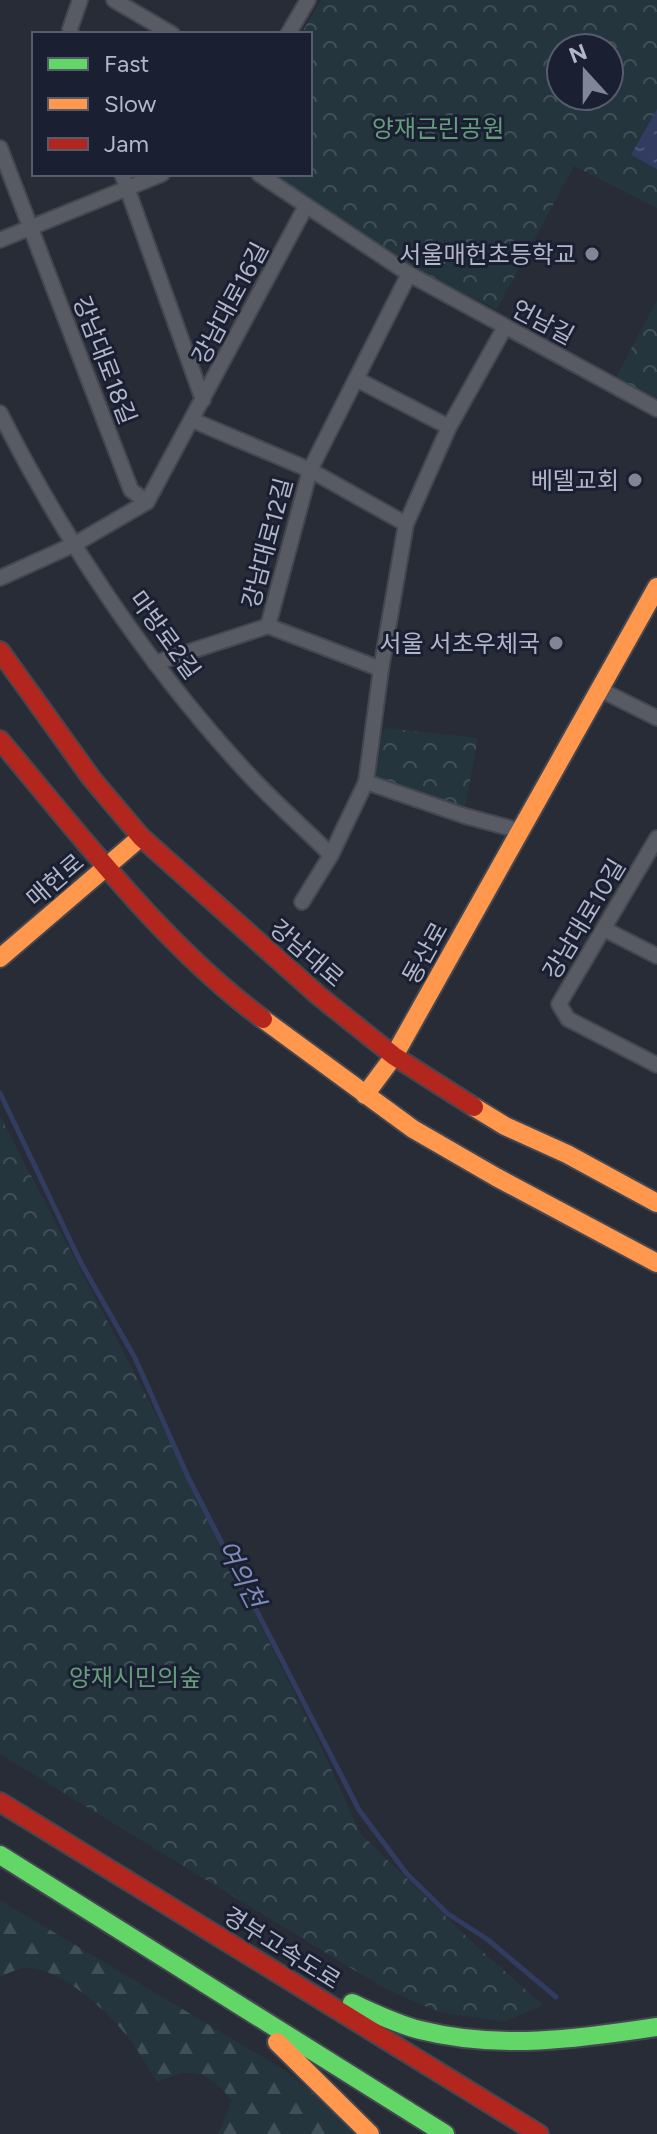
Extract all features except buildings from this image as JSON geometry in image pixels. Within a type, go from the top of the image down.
[{"type":"main road","name":"동산로","points":[[365,1095],[394,1056],[657,587]]},
{"type":"main road","name":"강남대로","points":[[0,651],[92,779],[141,837],[319,996],[394,1056],[505,1126],[567,1154],[657,1203]]},
{"type":"main road","points":[[0,740],[107,867],[204,970],[250,1009],[413,1129],[657,1263]]},
{"type":"main road","name":"매헌로","points":[[0,958],[141,837]]},
{"type":"main road","name":"경부고속도로","points":[[0,1802],[539,2134]]},
{"type":"main road","points":[[0,1855],[445,2134]]},
{"type":"main road","points":[[248,1955],[392,2021],[447,2037],[525,2043],[657,2027]]},
{"type":"main road","points":[[233,2000],[370,2134]]},
{"type":"street","points":[[71,32],[80,0]]},
{"type":"street","points":[[114,0],[169,32]]},
{"type":"street","points":[[289,32],[308,0]]},
{"type":"street","name":"강남대로18길","points":[[0,148],[131,490],[147,502]]},
{"type":"street","points":[[0,240],[124,181],[151,176]]},
{"type":"street","name":"언남길","points":[[262,176],[409,274],[657,409]]},
{"type":"street","points":[[124,181],[203,400]]},
{"type":"street","name":"강남대로16길","points":[[147,502],[306,206]]},
{"type":"street","points":[[310,470],[409,274]]},
{"type":"street","points":[[302,902],[331,855],[366,782],[381,669],[406,524],[449,427],[505,327]]},
{"type":"street","points":[[356,379],[449,427]]},
{"type":"street","name":"마방로2길","points":[[0,413],[75,544],[155,663],[241,767],[331,855]]},
{"type":"street","points":[[192,420],[310,470],[406,524]]},
{"type":"street","name":"강남대로12길","points":[[268,626],[310,470]]},
{"type":"street","points":[[0,578],[75,544],[147,502]]},
{"type":"street","name":"강남대로12길","points":[[155,663],[268,626],[381,669]]},
{"type":"street","points":[[599,689],[657,718]]},
{"type":"street","points":[[366,782],[465,816],[521,831]]},
{"type":"street","name":"강남대로10길","points":[[656,840],[559,1004],[568,1019],[657,1065]]},
{"type":"street","points":[[604,929],[657,956]]},
{"type":"green space","name":"양재근린공원","points":[[321,0],[657,0],[657,208],[574,166],[497,309],[423,274],[276,176],[312,176],[312,32],[302,32]]},
{"type":"green space","points":[[657,300],[657,399],[616,377]]},
{"type":"green space","points":[[384,728],[478,738],[465,808],[375,779]]},
{"type":"green space","name":"양재시민의숲","points":[[0,1116],[163,1428],[322,1749],[360,1833],[471,1941],[543,2005],[504,2022],[438,2012],[382,1987],[0,1754]]},
{"type":"green space","points":[[0,1900],[286,2071],[351,2125],[356,2134],[218,2134],[232,2100],[214,2082],[190,2073],[157,2082],[134,2045],[110,2017],[82,1993],[52,1974],[23,1968],[0,1977]]},
{"type":"water","points":[[657,109],[657,169],[631,155]]},
{"type":"waterway","name":"여의천","points":[[0,1093],[81,1263],[135,1358],[188,1477],[359,1810],[407,1874],[448,1914],[487,1939],[556,1997]]},
{"type":"traffic: fast","points":[[0,1855],[445,2134]]},
{"type":"traffic: fast","points":[[352,2003],[411,2028],[479,2040],[568,2038],[657,2027]]},
{"type":"traffic: slow","points":[[365,1095],[394,1056],[657,587]]},
{"type":"traffic: slow","points":[[0,958],[141,837]]},
{"type":"traffic: slow","points":[[263,1019],[413,1129],[657,1263]]},
{"type":"traffic: slow","points":[[474,1107],[505,1126],[567,1154],[657,1203]]},
{"type":"traffic: slow","points":[[277,2042],[370,2134]]},
{"type":"traffic: jam","points":[[0,651],[92,779],[141,837],[319,996],[394,1056],[474,1107]]},
{"type":"traffic: jam","points":[[0,740],[92,851],[157,923],[226,989],[263,1019]]},
{"type":"traffic: jam","points":[[0,1802],[539,2134]]},
{"type":"place","name":"서울매헌초등학교","points":[[592,254]]},
{"type":"place","name":"베델교회","points":[[635,480]]},
{"type":"place","name":"서울 서초우체국","points":[[556,643]]}]
